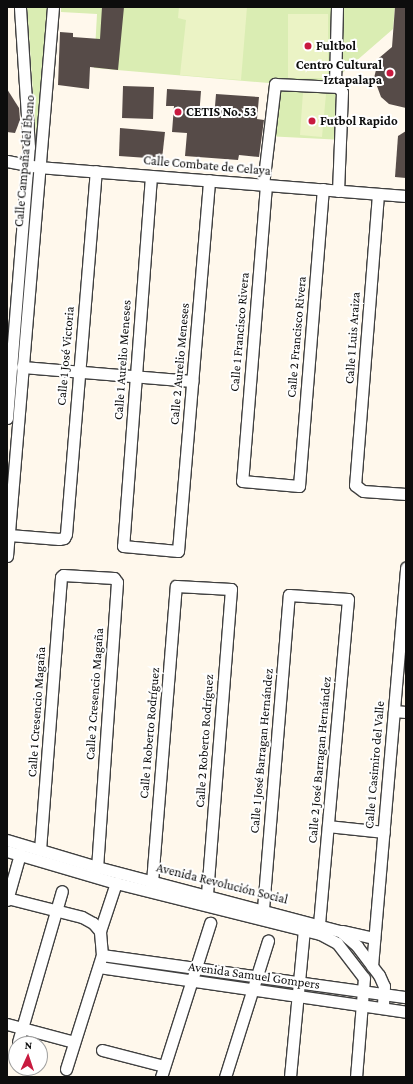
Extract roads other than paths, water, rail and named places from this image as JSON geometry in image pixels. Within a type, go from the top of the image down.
[{"type":"street","name":"Calle Campaña del Ébano","points":[[19,7],[33,166]]},
{"type":"street","name":"Calle Campaña del Ébano","points":[[7,418],[33,166],[53,7]]},
{"type":"street","points":[[337,7],[335,80],[342,92],[338,191]]},
{"type":"street","name":"Calle 1 Francisco Rivera","points":[[299,486],[242,481],[265,185],[275,84],[338,87]]},
{"type":"street","name":"Calle Combate de Celaya","points":[[7,161],[33,166],[406,196]]},
{"type":"street","name":"Calle 1 José Victoria","points":[[9,535],[59,540],[64,538],[66,534],[96,171]]},
{"type":"street","name":"Calle 1 Aurelio Meneses","points":[[151,176],[123,546],[178,551]]},
{"type":"street","name":"Calle 2 Aurelio Meneses","points":[[178,551],[209,180]]},
{"type":"street","name":"Calle 2 Francisco Rivera","points":[[299,486],[323,189]]},
{"type":"street","name":"Calle 1 Luis Araiza","points":[[378,194],[355,485],[363,491],[406,494]]},
{"type":"street","name":"Calle Campaña del Ébano","points":[[7,556],[9,535],[13,368]]},
{"type":"street","points":[[13,368],[192,381]]},
{"type":"street","name":"Calle 1 Casimiro del Valle","points":[[372,966],[406,567]]},
{"type":"street","name":"Calle 2 Cresencio Magaña","points":[[61,577],[63,575],[117,580],[97,867]]},
{"type":"street","name":"Calle 1 Cresencio Magaña","points":[[40,850],[61,577]]},
{"type":"street","name":"Calle 1 Roberto Rodríguez","points":[[152,882],[176,586],[231,589]]},
{"type":"street","name":"Calle 2 Roberto Rodríguez","points":[[207,895],[231,589]]},
{"type":"street","name":"Calle 2 José Barragan Hernández","points":[[289,595],[348,599],[319,923]]},
{"type":"street","name":"Calle 1 José Barragan Hernández","points":[[264,909],[289,595]]},
{"type":"street","points":[[394,711],[406,712]]},
{"type":"street","points":[[328,826],[384,832]]},
{"type":"street","name":"Avenida Revolución Social","points":[[7,840],[97,867],[319,923],[340,931],[357,946],[372,966],[384,986],[385,994],[383,1008]]},
{"type":"street","name":"Avenida Revolución Social","points":[[7,851],[19,860],[304,930],[330,938],[345,950],[364,978],[356,1077]]},
{"type":"street","points":[[19,860],[7,899],[82,917],[100,931]]},
{"type":"street","points":[[66,1069],[99,967],[102,955],[100,931],[112,899],[116,883]]},
{"type":"street","points":[[20,1036],[62,891]]},
{"type":"street","points":[[102,1050],[163,1072],[190,981],[210,923]]},
{"type":"street","points":[[290,1077],[299,996],[304,930]]},
{"type":"street","points":[[340,931],[374,938]]},
{"type":"street","points":[[225,1077],[268,941]]},
{"type":"street","name":"Avenida Samuel Gompers","points":[[102,955],[406,997]]},
{"type":"street","name":"Avenida Samuel Gompers","points":[[99,967],[406,1012]]},
{"type":"street","points":[[7,1024],[74,1042]]},
{"type":"place","name":"Fultbol","points":[[308,46]]},
{"type":"place","name":"Centro Cultural Iztapalapa","points":[[390,73]]},
{"type":"place","name":"CETIS No. 53","points":[[178,112]]},
{"type":"place","name":"Futbol Rapido","points":[[312,121]]}]
